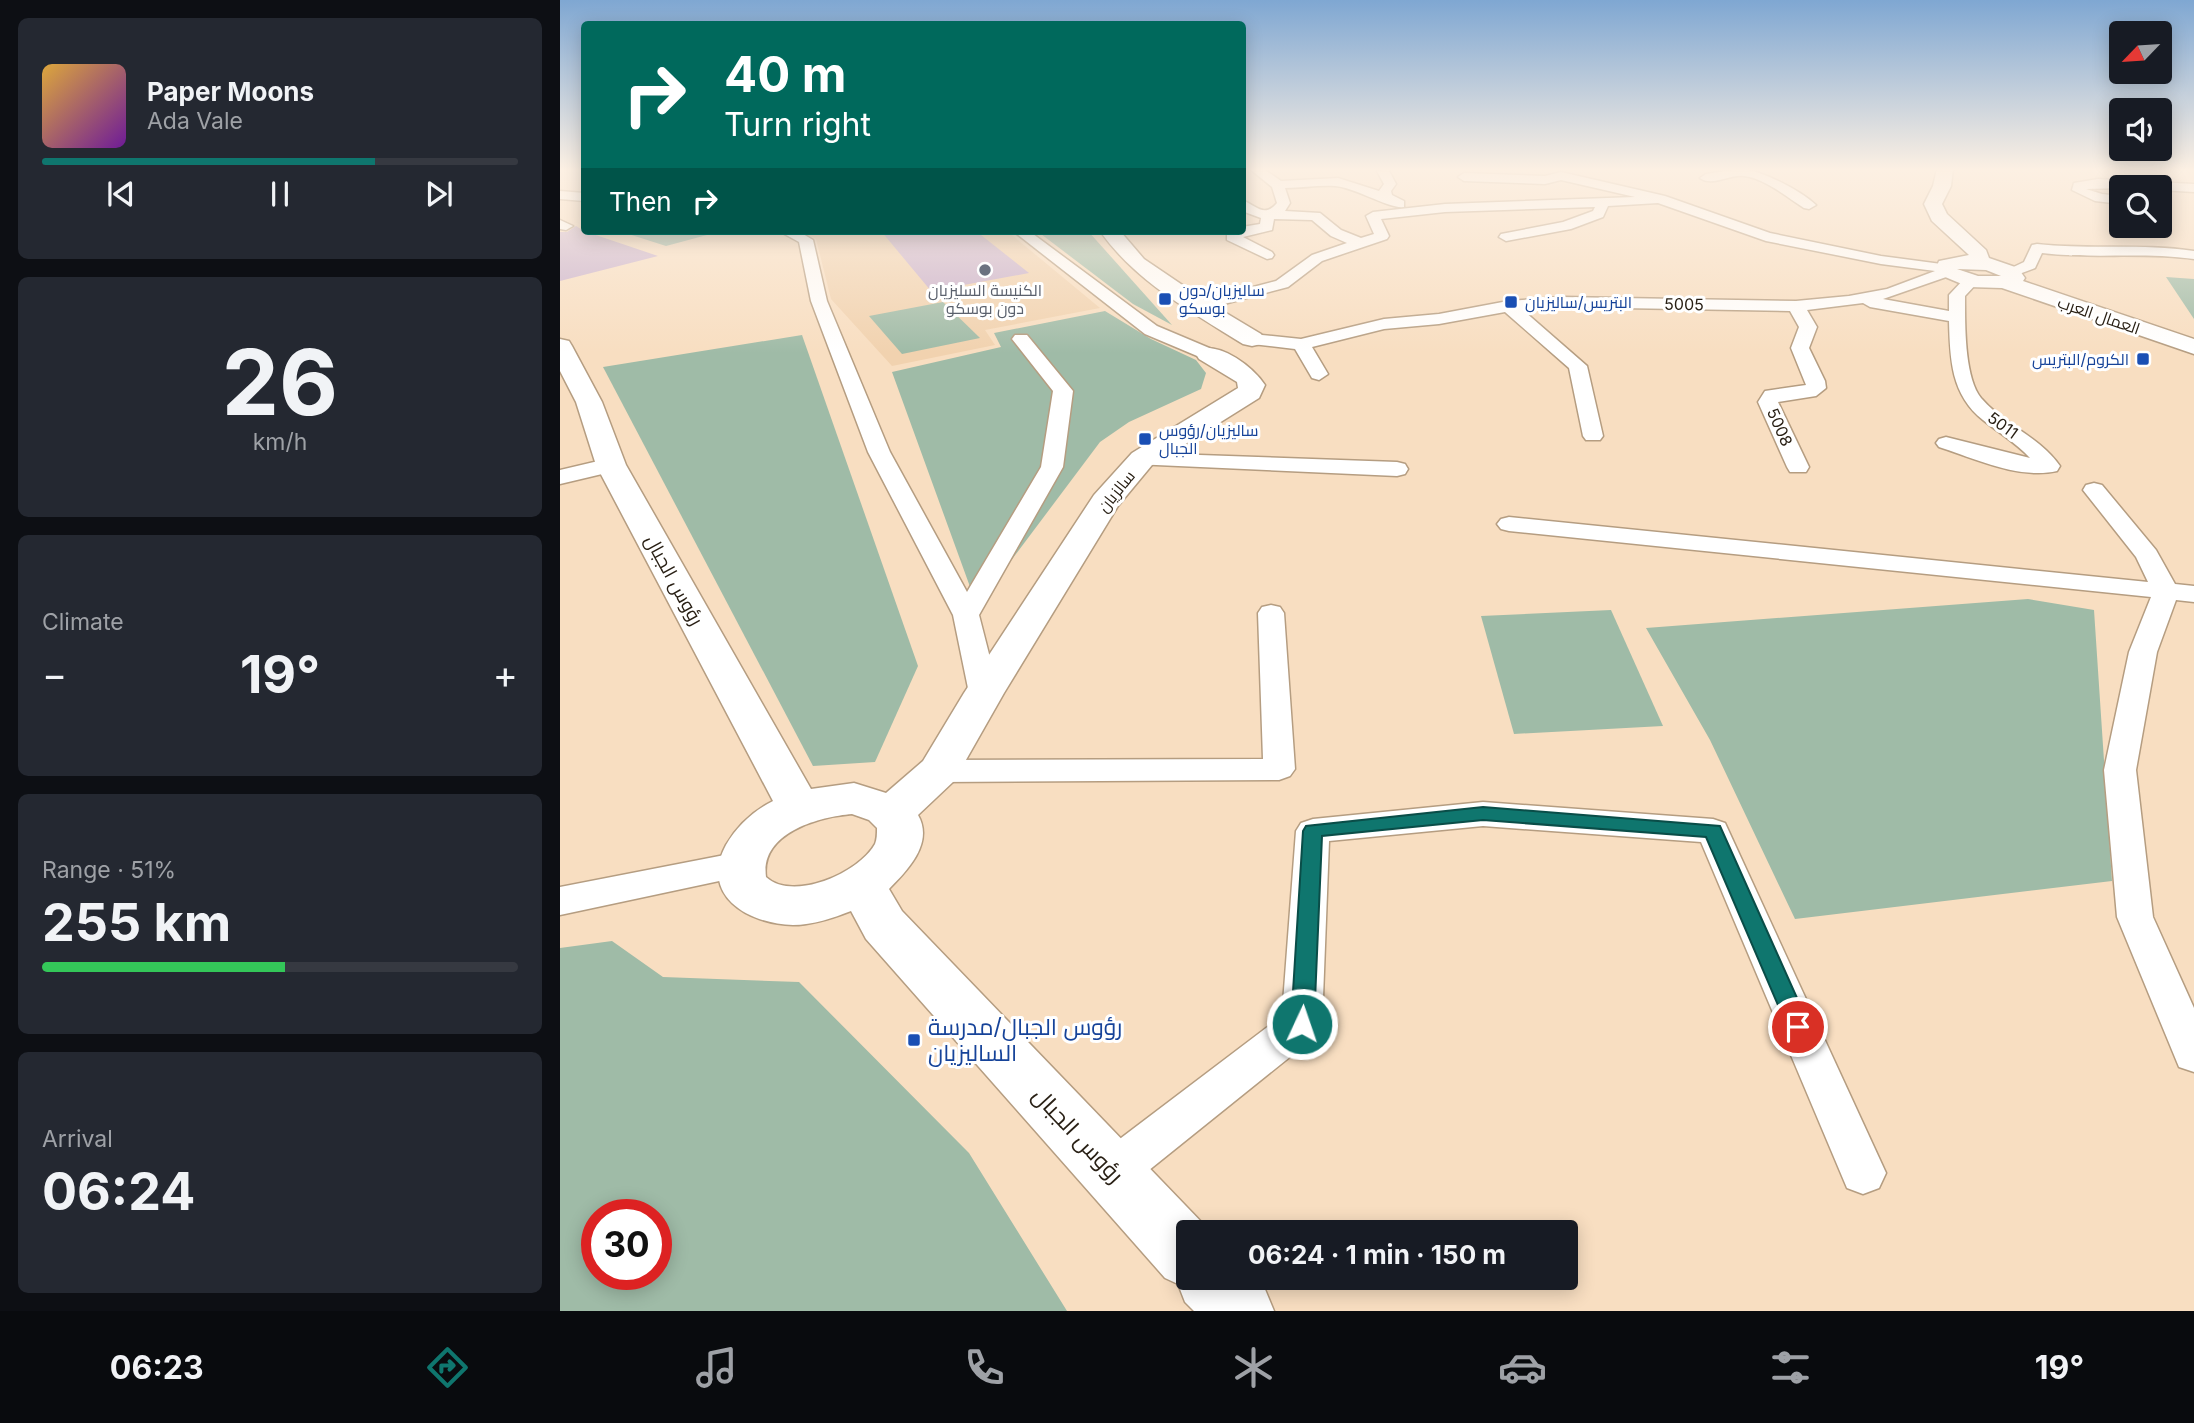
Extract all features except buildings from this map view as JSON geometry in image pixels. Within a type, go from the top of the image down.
[{"type":"street","points":[[1333,230],[1362,244]]},
{"type":"street","points":[[1198,306],[1282,284],[1317,258],[1382,236],[1379,230]]},
{"type":"street","points":[[1506,237],[1543,230]]},
{"type":"street","points":[[1747,230],[1766,237],[1881,260],[1946,270],[1951,263],[1975,272],[1979,254],[1953,230]]},
{"type":"street","points":[[795,235],[806,240],[819,301],[879,452],[966,615],[984,693]]},
{"type":"street","points":[[1025,235],[1152,330],[1208,354],[1252,339]]},
{"type":"street","points":[[1113,235],[1137,263],[1198,306],[1252,339]]},
{"type":"street","points":[[1236,235],[1232,237],[1267,255]]},
{"type":"street","points":[[2008,277],[2030,265],[2037,248],[2062,251],[2159,250],[2194,255]]},
{"type":"street","name":"5005","points":[[1252,339],[1301,344],[1384,324],[1439,319],[1508,306],[1598,301],[1796,306],[1849,301],[1891,293],[1946,270]]},
{"type":"street","name":"العمال العرب","points":[[1975,272],[2008,277],[2194,347]]},
{"type":"street","name":"5011","points":[[1946,443],[2016,463],[2049,466],[2026,442],[1988,415],[1969,396],[1956,334],[1957,295],[1975,272]]},
{"type":"street","points":[[1849,301],[1884,303],[1956,317]]},
{"type":"street","points":[[1508,306],[1578,366],[1594,436]]},
{"type":"street","name":"5008","points":[[1796,306],[1808,327],[1800,348],[1816,388],[1809,392],[1772,395],[1769,402],[1798,467]]},
{"type":"street","points":[[2157,334],[2144,342],[2145,349],[2158,357],[2194,369]]},
{"type":"street","points":[[966,615],[1052,467],[1063,391],[1021,339]]},
{"type":"street","points":[[1301,344],[1319,374]]},
{"type":"street","name":"رؤوس الجبال","points":[[560,346],[589,402],[611,465],[799,808]]},
{"type":"street","name":"سالزيان","points":[[893,812],[939,771],[984,693],[1105,502],[1142,459],[1250,392],[1252,385],[1246,377],[1208,354]]},
{"type":"street","points":[[1142,459],[1397,469]]},
{"type":"street","points":[[560,477],[611,465]]},
{"type":"street","points":[[2094,490],[2180,593]]},
{"type":"street","points":[[1509,524],[2180,593]]},
{"type":"street","points":[[2180,593],[2144,652],[2120,770],[2135,917],[2194,1054]]},
{"type":"street","points":[[939,771],[1279,769],[1271,613]]},
{"type":"street","points":[[854,798],[876,802],[893,812],[901,828],[898,847],[885,868],[862,886],[834,900],[804,906],[775,906],[754,898],[741,884],[740,865],[747,849],[760,833],[799,808],[827,800],[854,798]]},
{"type":"street","points":[[1112,1172],[1302,1024],[1313,831],[1483,814],[1713,831],[1863,1173]]},
{"type":"street","points":[[560,901],[740,865]]},
{"type":"street","name":"رؤوس الجبال","points":[[862,886],[884,925],[1176,1242]]},
{"type":"street","points":[[1220,1290],[1240,1311]]},
{"type":"shaded area","points":[[808,235],[1012,235],[1100,308],[985,330],[995,345],[892,366],[831,299],[816,239]]},
{"type":"green space","points":[[632,235],[707,235],[666,246]]},
{"type":"green space","points":[[1042,235],[1092,235],[1172,325],[1133,304]]},
{"type":"green space","points":[[2166,277],[2194,279],[2194,319]]},
{"type":"green space","points":[[943,302],[980,338],[902,354],[869,316]]},
{"type":"green space","points":[[1105,311],[1151,339],[1196,360],[1206,373],[1201,389],[1129,422],[1100,442],[977,606],[892,372],[1001,347],[994,333]]},
{"type":"green space","points":[[802,335],[918,666],[875,762],[813,766],[603,367]]},
{"type":"green space","points":[[2028,599],[2094,610],[2112,881],[1795,919],[1710,740],[1646,628]]},
{"type":"green space","points":[[1611,610],[1663,726],[1514,734],[1481,616]]},
{"type":"green space","points":[[612,941],[663,977],[799,982],[969,1153],[1067,1311],[560,1311],[560,948]]},
{"type":"place","name":"الكنيسة السليزيان دون بوسكو","points":[[985,270]]},
{"type":"place","name":"ساليزيان/دون بوسكو","points":[[1165,299]]},
{"type":"place","name":"البتريس/ساليزيان","points":[[1511,302]]},
{"type":"place","name":"الكروم/البتريس","points":[[2143,359]]},
{"type":"place","name":"ساليزيان/رؤوس الجبال","points":[[1145,439]]},
{"type":"place","name":"رؤوس الجبال/مدرسة الساليزيان","points":[[914,1040]]},
{"type":"route","points":[[1302,1024],[1313,831],[1483,814],[1713,831],[1798,1027]]}]
